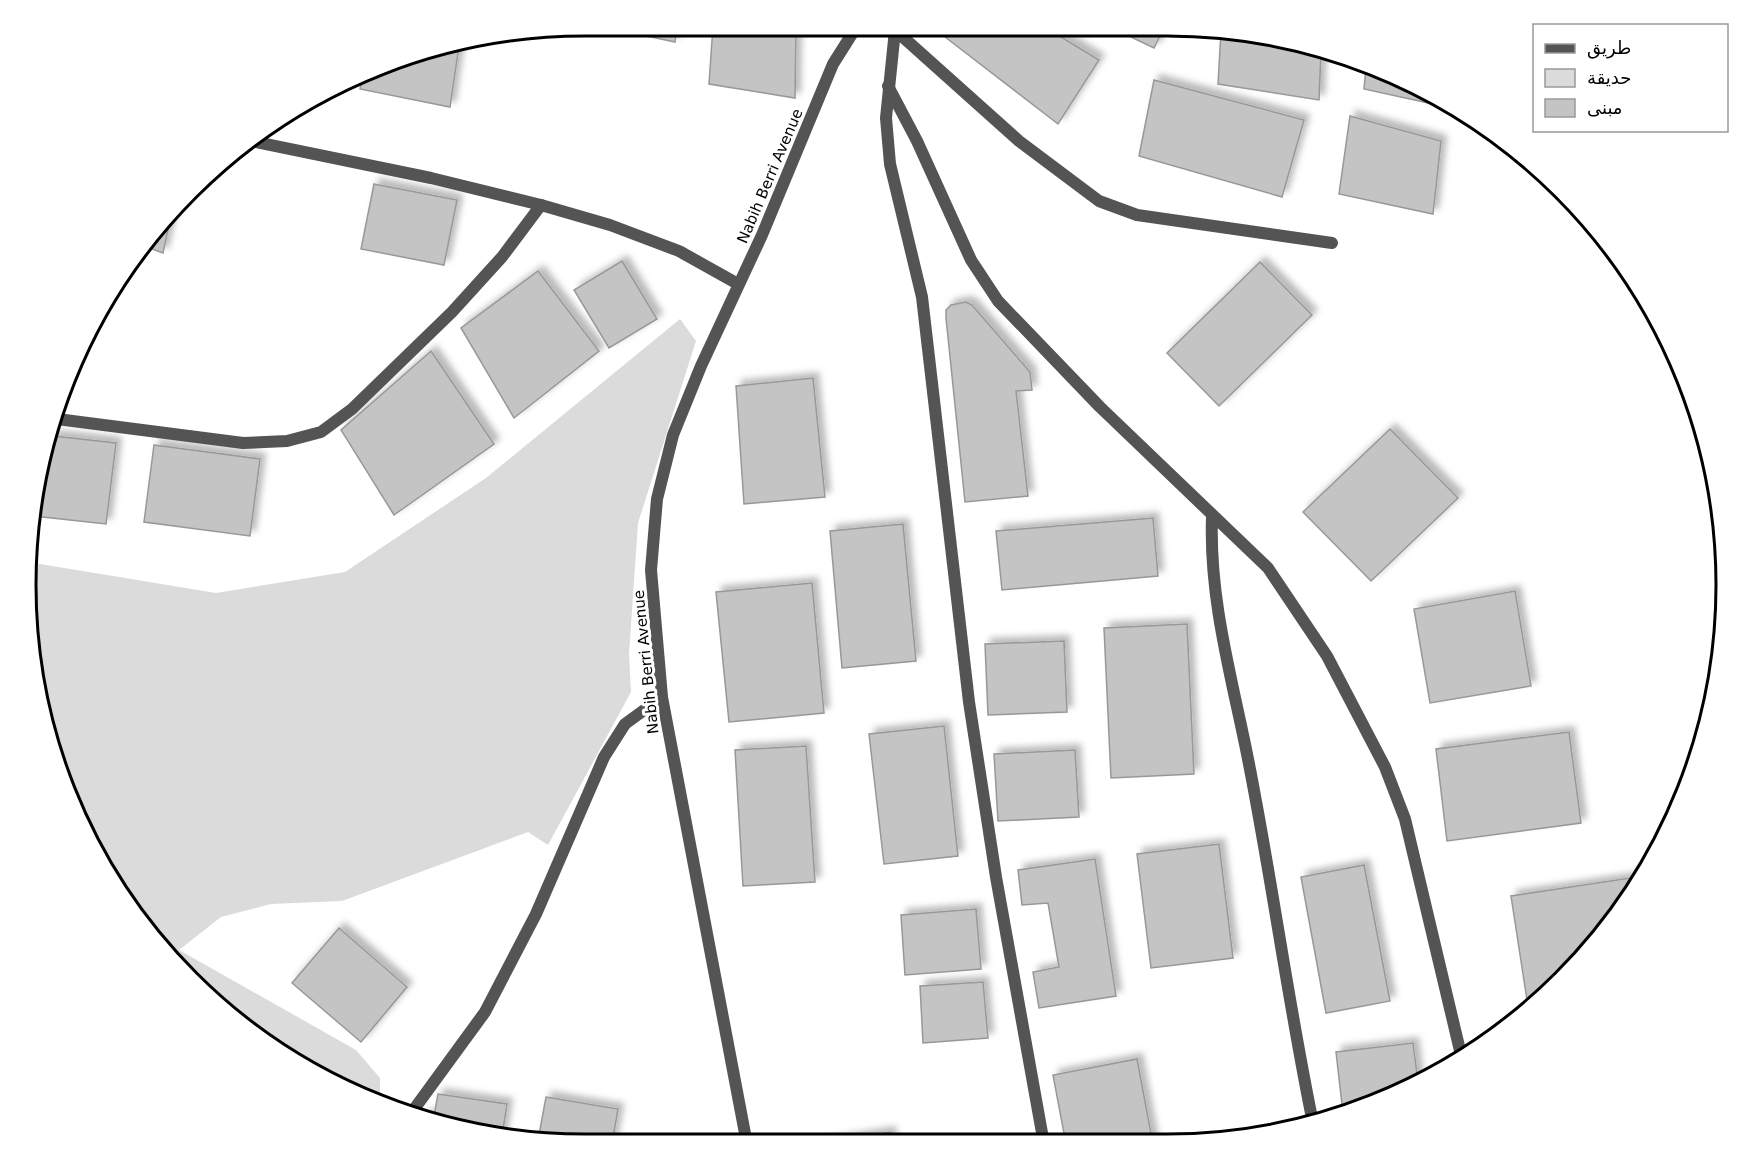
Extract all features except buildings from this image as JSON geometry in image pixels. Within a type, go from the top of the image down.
[{"type":"street","name":"Nabih Berri Avenue","points":[[745,1134],[662,697],[651,570],[657,499],[673,435],[738,284],[762,235],[833,64],[851,36]]},
{"type":"street","points":[[892,36],[886,118],[890,164],[922,297],[969,702],[996,878],[1042,1134]]},
{"type":"street","points":[[902,36],[1019,141],[1100,201],[1137,215],[1332,243]]},
{"type":"street","points":[[888,86],[899,103],[971,260],[998,302],[1047,354],[1212,517],[1238,538],[1268,568],[1293,602],[1337,674],[1385,768],[1405,819],[1460,1049]]},
{"type":"street","points":[[260,143],[431,178],[541,205],[610,225],[679,250],[738,284]]},
{"type":"street","points":[[62,420],[243,443],[287,441],[321,432],[352,409],[452,312],[502,257],[541,205]]},
{"type":"street","points":[[1212,517],[1210,549],[1215,603],[1248,759],[1311,1115]]},
{"type":"street","points":[[416,1107],[485,1012],[536,914],[604,757],[625,724],[662,697]]},
{"type":"green space","points":[[680,319],[696,341],[638,523],[629,654],[631,692],[548,845],[528,832],[342,901],[271,904],[221,917],[179,950],[356,1050],[380,1078],[380,1094],[310,1060],[251,1021],[223,998],[172,947],[129,890],[110,860],[78,795],[55,727],[41,657],[37,621],[37,563],[216,593],[345,572],[486,478]]}]
